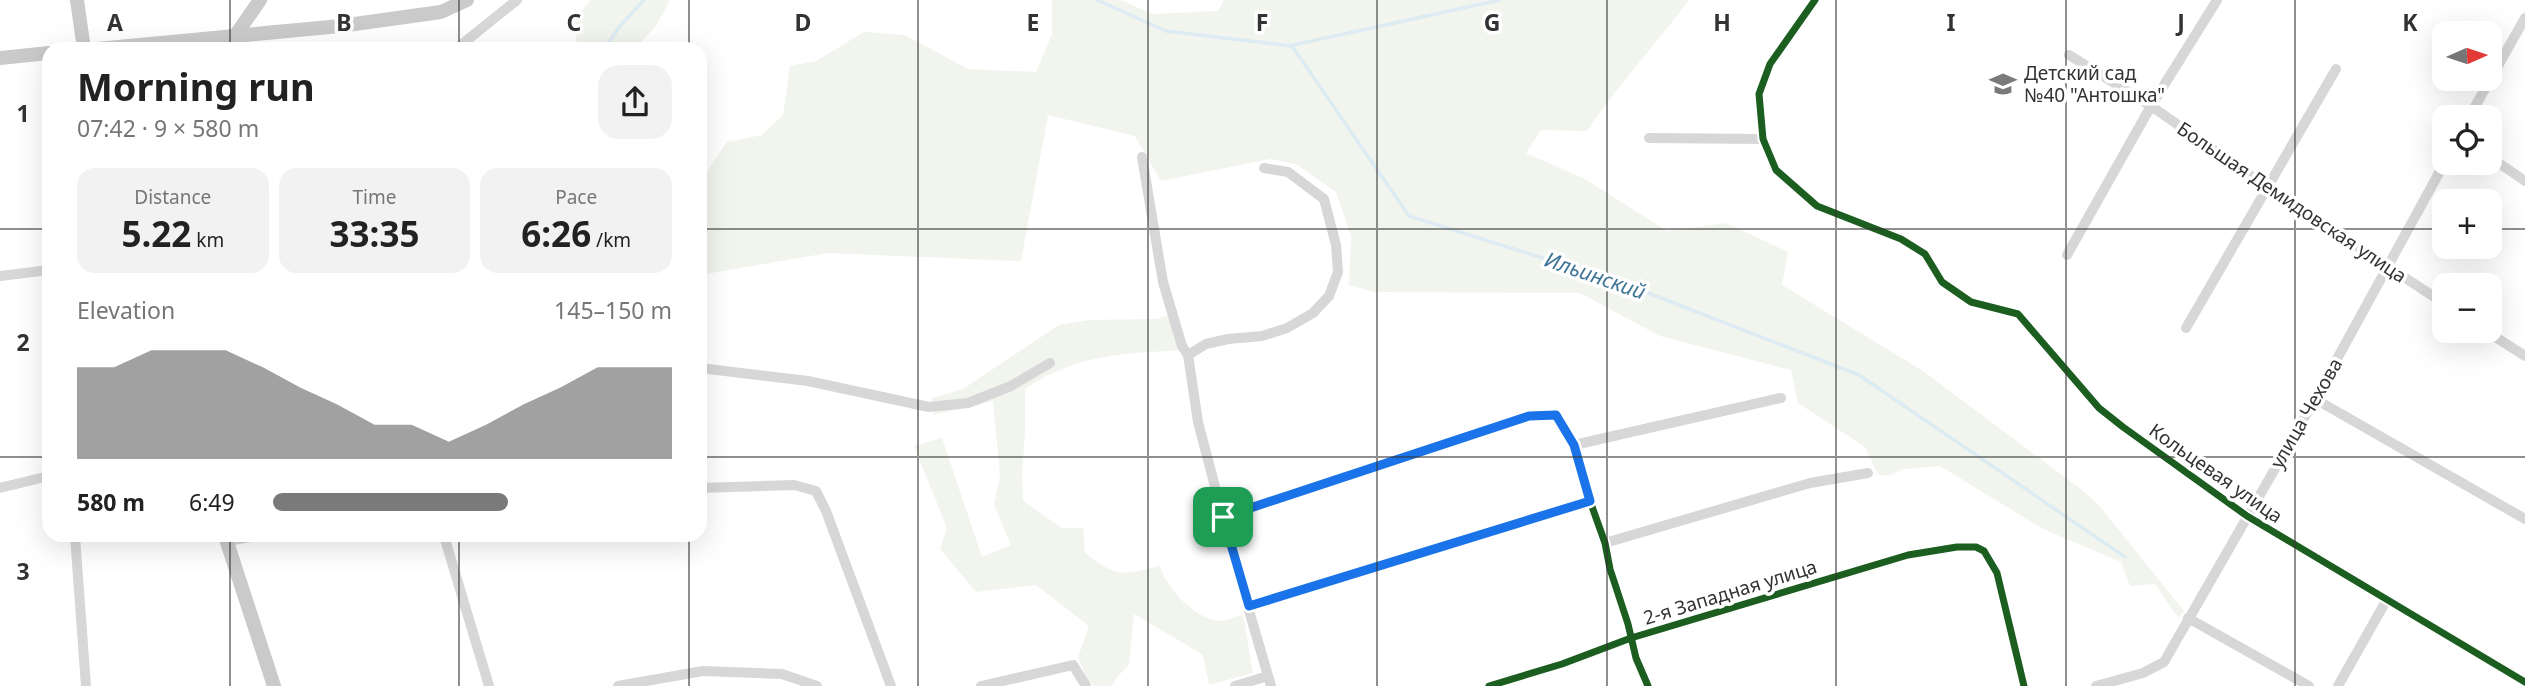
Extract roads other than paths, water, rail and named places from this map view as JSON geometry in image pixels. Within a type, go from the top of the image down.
[{"type":"main road","points":[[77,0],[83,42]]},
{"type":"main road","points":[[231,42],[260,0]]},
{"type":"main road","points":[[171,42],[340,26],[441,12],[467,0]]},
{"type":"main road","points":[[0,58],[42,55]]},
{"type":"main road","points":[[227,542],[274,686]]},
{"type":"street","points":[[465,42],[517,0]]},
{"type":"street","points":[[1649,138],[1763,139],[1759,94],[1770,64],[1815,0]]},
{"type":"street","points":[[2067,256],[2151,106],[2217,0]]},
{"type":"street","points":[[2476,105],[2525,18]]},
{"type":"street","name":"Большая Демидовская улица","points":[[2069,55],[2151,106],[2267,187],[2432,296]]},
{"type":"street","points":[[2186,328],[2336,69]]},
{"type":"street","name":"Кольцевая улица","points":[[1763,139],[1776,170],[1817,206],[1901,239],[1925,254],[1942,282],[1971,302],[2018,314],[2099,408],[2247,516],[2525,682]]},
{"type":"street","points":[[1142,156],[1163,282],[1182,345],[1188,355],[1198,422],[1270,681],[1234,686]]},
{"type":"street","points":[[2502,165],[2525,181]]},
{"type":"street","points":[[1188,355],[1206,344],[1262,336],[1287,328],[1312,313],[1329,296],[1338,272],[1336,245],[1324,199],[1288,172],[1264,169]]},
{"type":"street","name":"улица Чехова","points":[[2096,686],[2143,673],[2164,662],[2315,399],[2438,175]]},
{"type":"street","points":[[0,276],[42,271]]},
{"type":"street","points":[[2502,341],[2525,356]]},
{"type":"street","points":[[707,369],[808,381],[929,407],[968,403],[1011,386],[1051,363]]},
{"type":"street","points":[[1574,445],[1781,398]]},
{"type":"street","points":[[2315,399],[2525,519]]},
{"type":"street","points":[[1223,517],[1529,416],[1556,415],[1574,445],[1631,638],[1648,686]]},
{"type":"street","points":[[1605,543],[1810,483],[1868,474]]},
{"type":"street","points":[[0,488],[42,478]]},
{"type":"street","points":[[707,488],[794,485],[816,491],[826,511],[891,686]]},
{"type":"street","points":[[1249,606],[1590,501]]},
{"type":"street","points":[[75,542],[86,686]]},
{"type":"street","points":[[446,542],[489,686]]},
{"type":"street","name":"2-я Западная улица","points":[[1489,686],[1562,664],[1631,638],[1908,555],[1957,547],[1976,547],[1984,551],[1997,573],[2024,686]]},
{"type":"street","points":[[2338,686],[2386,601]]},
{"type":"street","points":[[2188,618],[2309,686]]},
{"type":"street","points":[[981,686],[1001,684],[1073,665],[1086,686]]},
{"type":"street","points":[[618,686],[703,671],[782,674],[817,686]]},
{"type":"waterway","name":"Ильинский","points":[[609,42],[644,0]]},
{"type":"waterway","name":"Ильинский","points":[[1097,0],[1166,31],[1292,46],[1409,216],[1625,284],[1859,375],[2125,557]]},
{"type":"waterway","points":[[1293,45],[1500,0]]},
{"type":"place","name":"Детский сад №40 \"Антошка\"","points":[[2003,84]]}]
